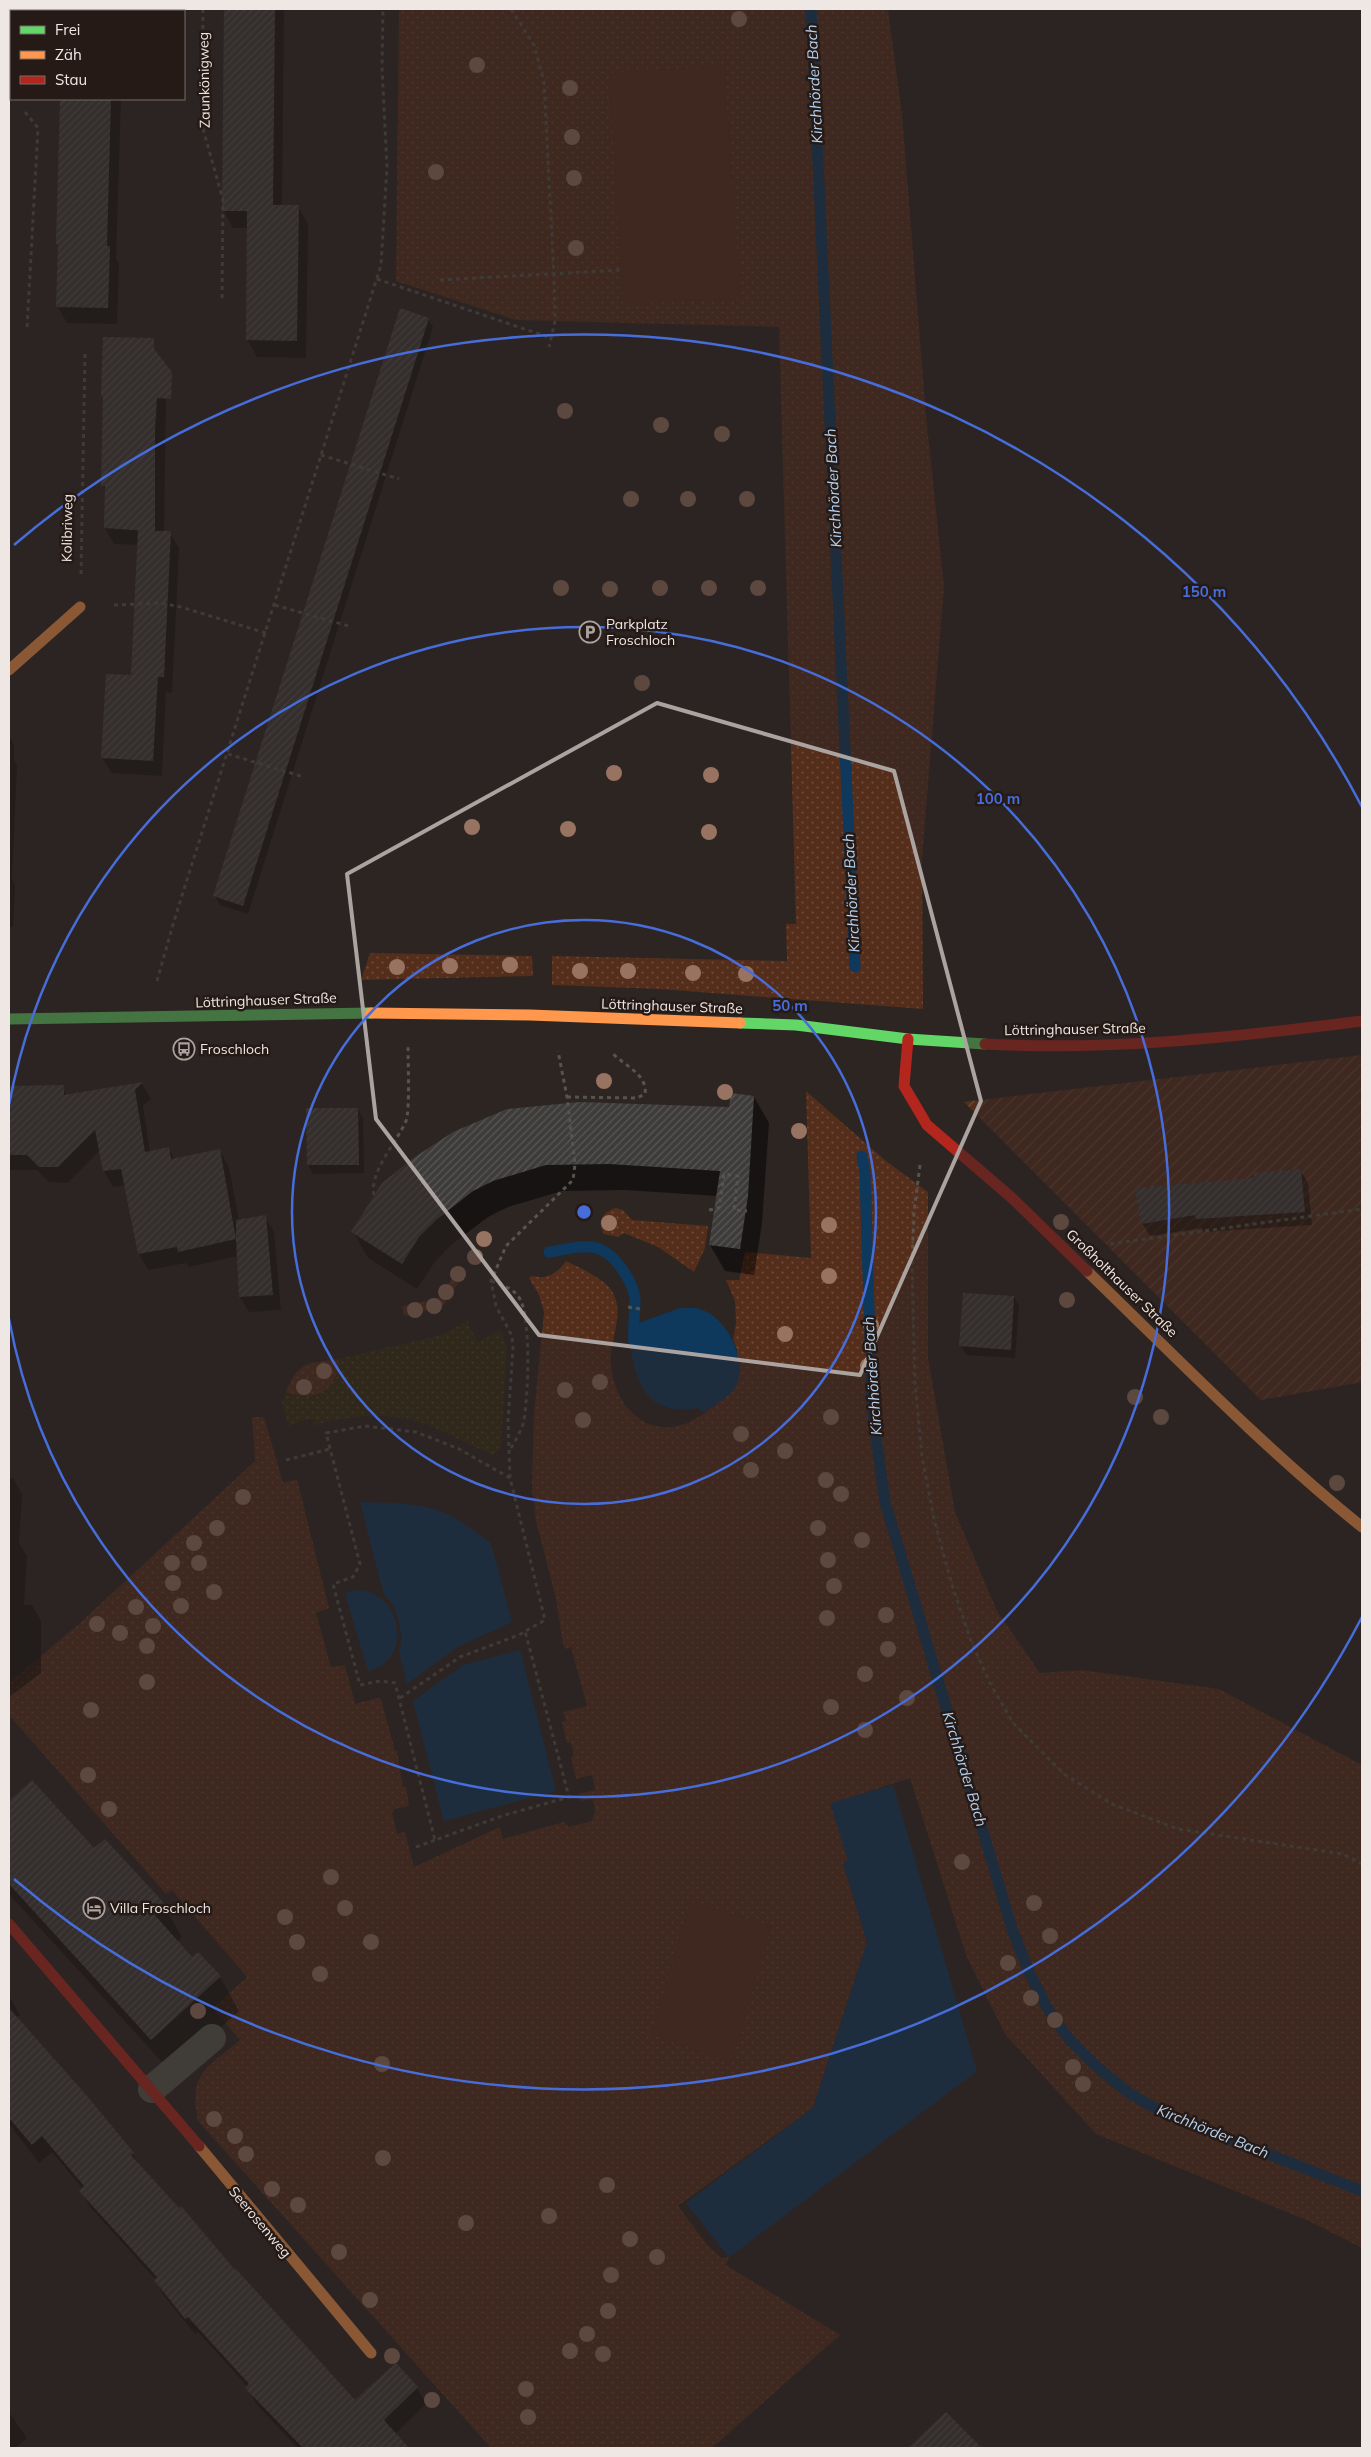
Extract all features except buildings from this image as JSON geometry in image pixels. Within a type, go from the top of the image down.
[{"type":"street","points":[[9,670],[80,607]]},
{"type":"street","name":"Löttringhauser Straße","points":[[9,1019],[341,1013],[550,1016],[796,1025],[908,1039],[1025,1046],[1119,1044],[1234,1037],[1362,1021]]},
{"type":"street","name":"Großholthauser Straße","points":[[908,1039],[904,1086],[927,1125],[1012,1198],[1237,1414],[1331,1502],[1362,1527]]},
{"type":"street","name":"Seerosenweg","points":[[9,1924],[152,2089],[370,2353]]},
{"type":"street","points":[[152,2089],[212,2038]]},
{"type":"path","name":"Zaunkönigweg","points":[[203,9],[202,125],[224,200],[222,299]]},
{"type":"path","points":[[147,1018],[174,921],[381,266],[387,167],[382,67],[383,9]]},
{"type":"path","points":[[511,9],[534,45],[544,82],[554,275],[554,321],[549,347]]},
{"type":"path","points":[[27,329],[38,128]]},
{"type":"path","points":[[440,280],[621,270]]},
{"type":"path","points":[[377,279],[551,338]]},
{"type":"path","name":"Kolibriweg","points":[[80,607],[86,354]]},
{"type":"path","points":[[320,455],[399,479]]},
{"type":"path","points":[[80,607],[160,603],[181,607],[266,634]]},
{"type":"path","points":[[275,606],[352,628]]},
{"type":"path","points":[[228,754],[304,777]]},
{"type":"path","points":[[374,1195],[372,1187],[376,1176],[407,1120],[409,1013]]},
{"type":"path","points":[[400,1698],[460,1657],[525,1631],[545,1620],[510,1478],[508,1420],[513,1350],[512,1336],[496,1306],[491,1281],[506,1246],[573,1180],[575,1164],[567,1097],[550,1016]]},
{"type":"path","points":[[567,1097],[637,1098],[644,1094],[646,1087],[643,1079],[612,1054],[610,1018]]},
{"type":"path","points":[[709,1210],[719,1208],[724,1174],[738,1176],[734,1210],[747,1211]]},
{"type":"path","points":[[916,1185],[912,1264],[915,1383],[922,1457],[934,1519],[952,1585],[971,1641],[990,1683],[1012,1724],[1064,1774],[1112,1804],[1178,1829],[1343,1854],[1362,1864]]},
{"type":"path","points":[[1074,1258],[1096,1247],[1118,1242],[1362,1208]]},
{"type":"path","points":[[491,1281],[508,1288],[518,1295],[523,1305],[528,1330],[524,1422],[509,1452]]},
{"type":"path","points":[[628,1306],[640,1308]]},
{"type":"path","points":[[435,1840],[395,1683],[380,1681],[360,1685],[333,1584],[353,1577],[360,1564],[326,1433],[365,1426],[416,1432],[459,1449],[510,1478]]},
{"type":"path","points":[[286,1460],[330,1449]]},
{"type":"path","points":[[416,1847],[505,1815],[569,1797],[525,1631]]},
{"type":"highlighted area","points":[[657,703],[894,771],[981,1101],[860,1375],[539,1335],[376,1119],[347,874]]},
{"type":"shaded area","points":[[399,9],[888,9],[902,114],[926,416],[944,586],[922,858],[923,1009],[660,989],[552,985],[552,956],[787,961],[786,924],[796,924],[779,327],[516,320],[396,281]]},
{"type":"shaded area","points":[[724,66],[741,298],[623,304],[609,73]]},
{"type":"shaded area","points":[[370,953],[532,956],[533,976],[361,980]]},
{"type":"shaded area","points":[[1362,1055],[1362,1382],[1261,1400],[964,1102]]},
{"type":"shaded area","points":[[806,1091],[886,1161],[928,1192],[928,1358],[955,1512],[997,1611],[1040,1673],[1082,1670],[1219,1689],[1362,1765],[1362,2248],[1311,2222],[1096,2134],[1005,2034],[966,1955],[910,1778],[831,1804],[848,1860],[843,1863],[867,1942],[813,2108],[678,2206],[709,2247],[722,2258],[729,2257],[726,2265],[840,2335],[712,2448],[491,2448],[198,2121],[196,2092],[198,2082],[210,2065],[240,2040],[213,2008],[247,1977],[172,1890],[166,1894],[9,1715],[9,1683],[80,1623],[255,1461],[252,1417],[264,1417],[283,1483],[297,1479],[329,1608],[316,1613],[331,1667],[345,1665],[355,1704],[377,1698],[381,1699],[395,1751],[397,1751],[403,1787],[406,1787],[409,1806],[395,1809],[392,1813],[397,1834],[405,1832],[414,1867],[500,1827],[503,1839],[564,1822],[569,1827],[592,1821],[595,1811],[593,1799],[580,1801],[579,1794],[595,1790],[592,1775],[576,1779],[571,1757],[574,1756],[571,1742],[567,1743],[562,1722],[566,1721],[563,1712],[587,1706],[571,1647],[565,1649],[563,1644],[556,1599],[536,1521],[532,1489],[534,1413],[544,1312],[539,1295],[529,1278],[552,1274],[566,1261],[605,1283],[610,1288],[616,1301],[617,1319],[611,1365],[613,1378],[623,1402],[631,1412],[651,1425],[664,1427],[678,1426],[699,1417],[730,1393],[737,1350],[733,1339],[736,1323],[735,1301],[726,1280],[739,1280],[745,1252],[811,1258]]},
{"type":"shaded area","points":[[615,1208],[623,1210],[632,1220],[708,1226],[705,1248],[694,1272],[658,1247],[624,1233],[618,1237],[604,1234],[601,1225],[602,1218],[607,1212]]},
{"type":"shaded area","points":[[459,1268],[465,1273],[442,1307],[404,1316],[402,1306],[438,1299]]},
{"type":"shaded area","points":[[339,1359],[335,1379],[323,1392],[306,1396],[286,1392],[300,1368],[312,1363]]},
{"type":"shaded area","points":[[691,1902],[771,1926],[732,2063],[651,2034]]},
{"type":"sand","points":[[469,1320],[469,1326],[478,1342],[501,1330],[507,1347],[501,1447],[495,1454],[490,1454],[423,1423],[396,1417],[352,1417],[311,1426],[315,1421],[310,1419],[291,1424],[289,1428],[282,1403],[286,1392],[306,1396],[323,1392],[335,1379],[339,1359],[441,1335]]},
{"type":"water","points":[[680,1308],[698,1308],[710,1314],[726,1330],[737,1352],[739,1376],[734,1390],[726,1398],[703,1413],[698,1408],[681,1409],[656,1403],[641,1385],[633,1359],[630,1344],[638,1343],[636,1324]]},
{"type":"water","points":[[360,1502],[406,1504],[434,1509],[457,1519],[491,1543],[512,1622],[459,1646],[407,1684],[399,1652],[402,1638],[399,1622],[394,1606],[384,1595]]},
{"type":"water","points":[[357,1590],[372,1593],[384,1601],[392,1613],[397,1626],[397,1641],[392,1654],[383,1664],[368,1671],[345,1593]]},
{"type":"water","points":[[520,1650],[556,1791],[444,1821],[413,1701],[463,1665]]},
{"type":"water","points":[[893,1785],[977,2071],[729,2257],[686,2203],[813,2108],[867,1942],[843,1863],[848,1860],[830,1803]]},
{"type":"waterway","name":"Kirchhörder Bach","points":[[811,9],[855,967]]},
{"type":"waterway","name":"Kirchhörder Bach","points":[[862,1156],[865,1173],[872,1409],[885,1502],[1012,1929],[1030,1974],[1049,2011],[1069,2039],[1097,2067],[1129,2093],[1164,2113],[1362,2191]]},
{"type":"waterway","points":[[549,1252],[591,1247],[600,1249],[616,1261],[628,1279],[635,1296],[634,1344]]},
{"type":"traffic: fast","points":[[9,1019],[371,1013]]},
{"type":"traffic: fast","points":[[740,1023],[796,1025],[908,1039],[985,1044]]},
{"type":"traffic: slow","points":[[9,670],[80,607]]},
{"type":"traffic: slow","points":[[371,1013],[530,1015],[740,1023]]},
{"type":"traffic: slow","points":[[1087,1271],[1256,1435],[1362,1527]]},
{"type":"traffic: slow","points":[[199,2146],[371,2353]]},
{"type":"traffic: jam","points":[[985,1044],[1032,1046],[1127,1044],[1221,1037],[1362,1021]]},
{"type":"traffic: jam","points":[[908,1039],[904,1086],[927,1125],[1012,1198],[1087,1271]]},
{"type":"traffic: jam","points":[[9,1924],[199,2146]]},
{"type":"place","name":"Parkplatz Froschloch","points":[[590,632]]},
{"type":"place","name":"Froschloch","points":[[184,1049]]},
{"type":"place","name":"Villa Froschloch","points":[[94,1908]]}]
